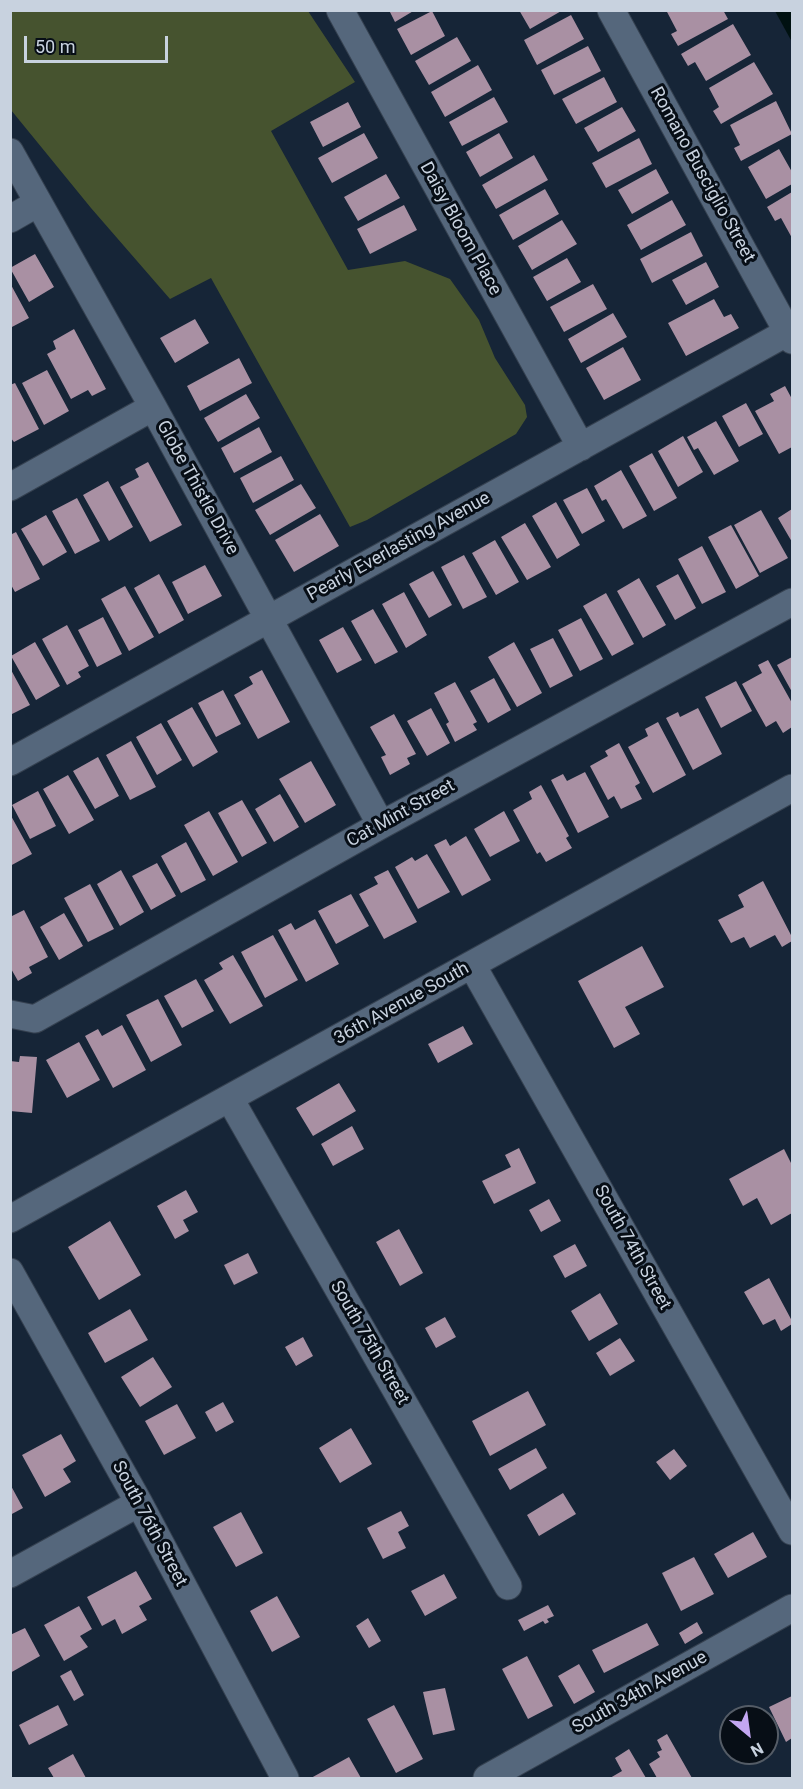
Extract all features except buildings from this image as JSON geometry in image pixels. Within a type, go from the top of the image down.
[{"type":"street","name":"Daisy Bloom Place","points":[[340,10],[581,447]]},
{"type":"street","name":"Romano Busciglio Street","points":[[611,10],[790,336]]},
{"type":"street","name":"Globe Thistle Drive","points":[[10,152],[153,407],[381,825]]},
{"type":"street","points":[[10,219],[38,203]]},
{"type":"street","name":"Pearly Everlasting Avenue","points":[[10,762],[581,447],[790,336]]},
{"type":"street","points":[[10,487],[153,407]]},
{"type":"street","name":"Cat Mint Street","points":[[10,1014],[35,1019],[381,825],[792,602]]},
{"type":"street","name":"36th Avenue South","points":[[10,1219],[792,788]]},
{"type":"street","name":"South 74th Street","points":[[472,965],[792,1531]]},
{"type":"street","name":"South 75th Street","points":[[230,1099],[508,1586]]},
{"type":"street","name":"South 76th Street","points":[[10,1272],[139,1503],[285,1779]]},
{"type":"street","points":[[10,1574],[139,1503]]},
{"type":"street","name":"South 34th Avenue","points":[[487,1779],[792,1608]]},
{"type":"green space","points":[[11,10],[308,11],[355,82],[271,131],[348,270],[405,261],[450,279],[479,320],[495,358],[525,405],[527,417],[516,434],[367,520],[350,527],[211,278],[170,299],[91,208],[11,110]]},
{"type":"shaded area","points":[[775,11],[792,11],[792,42]]}]
